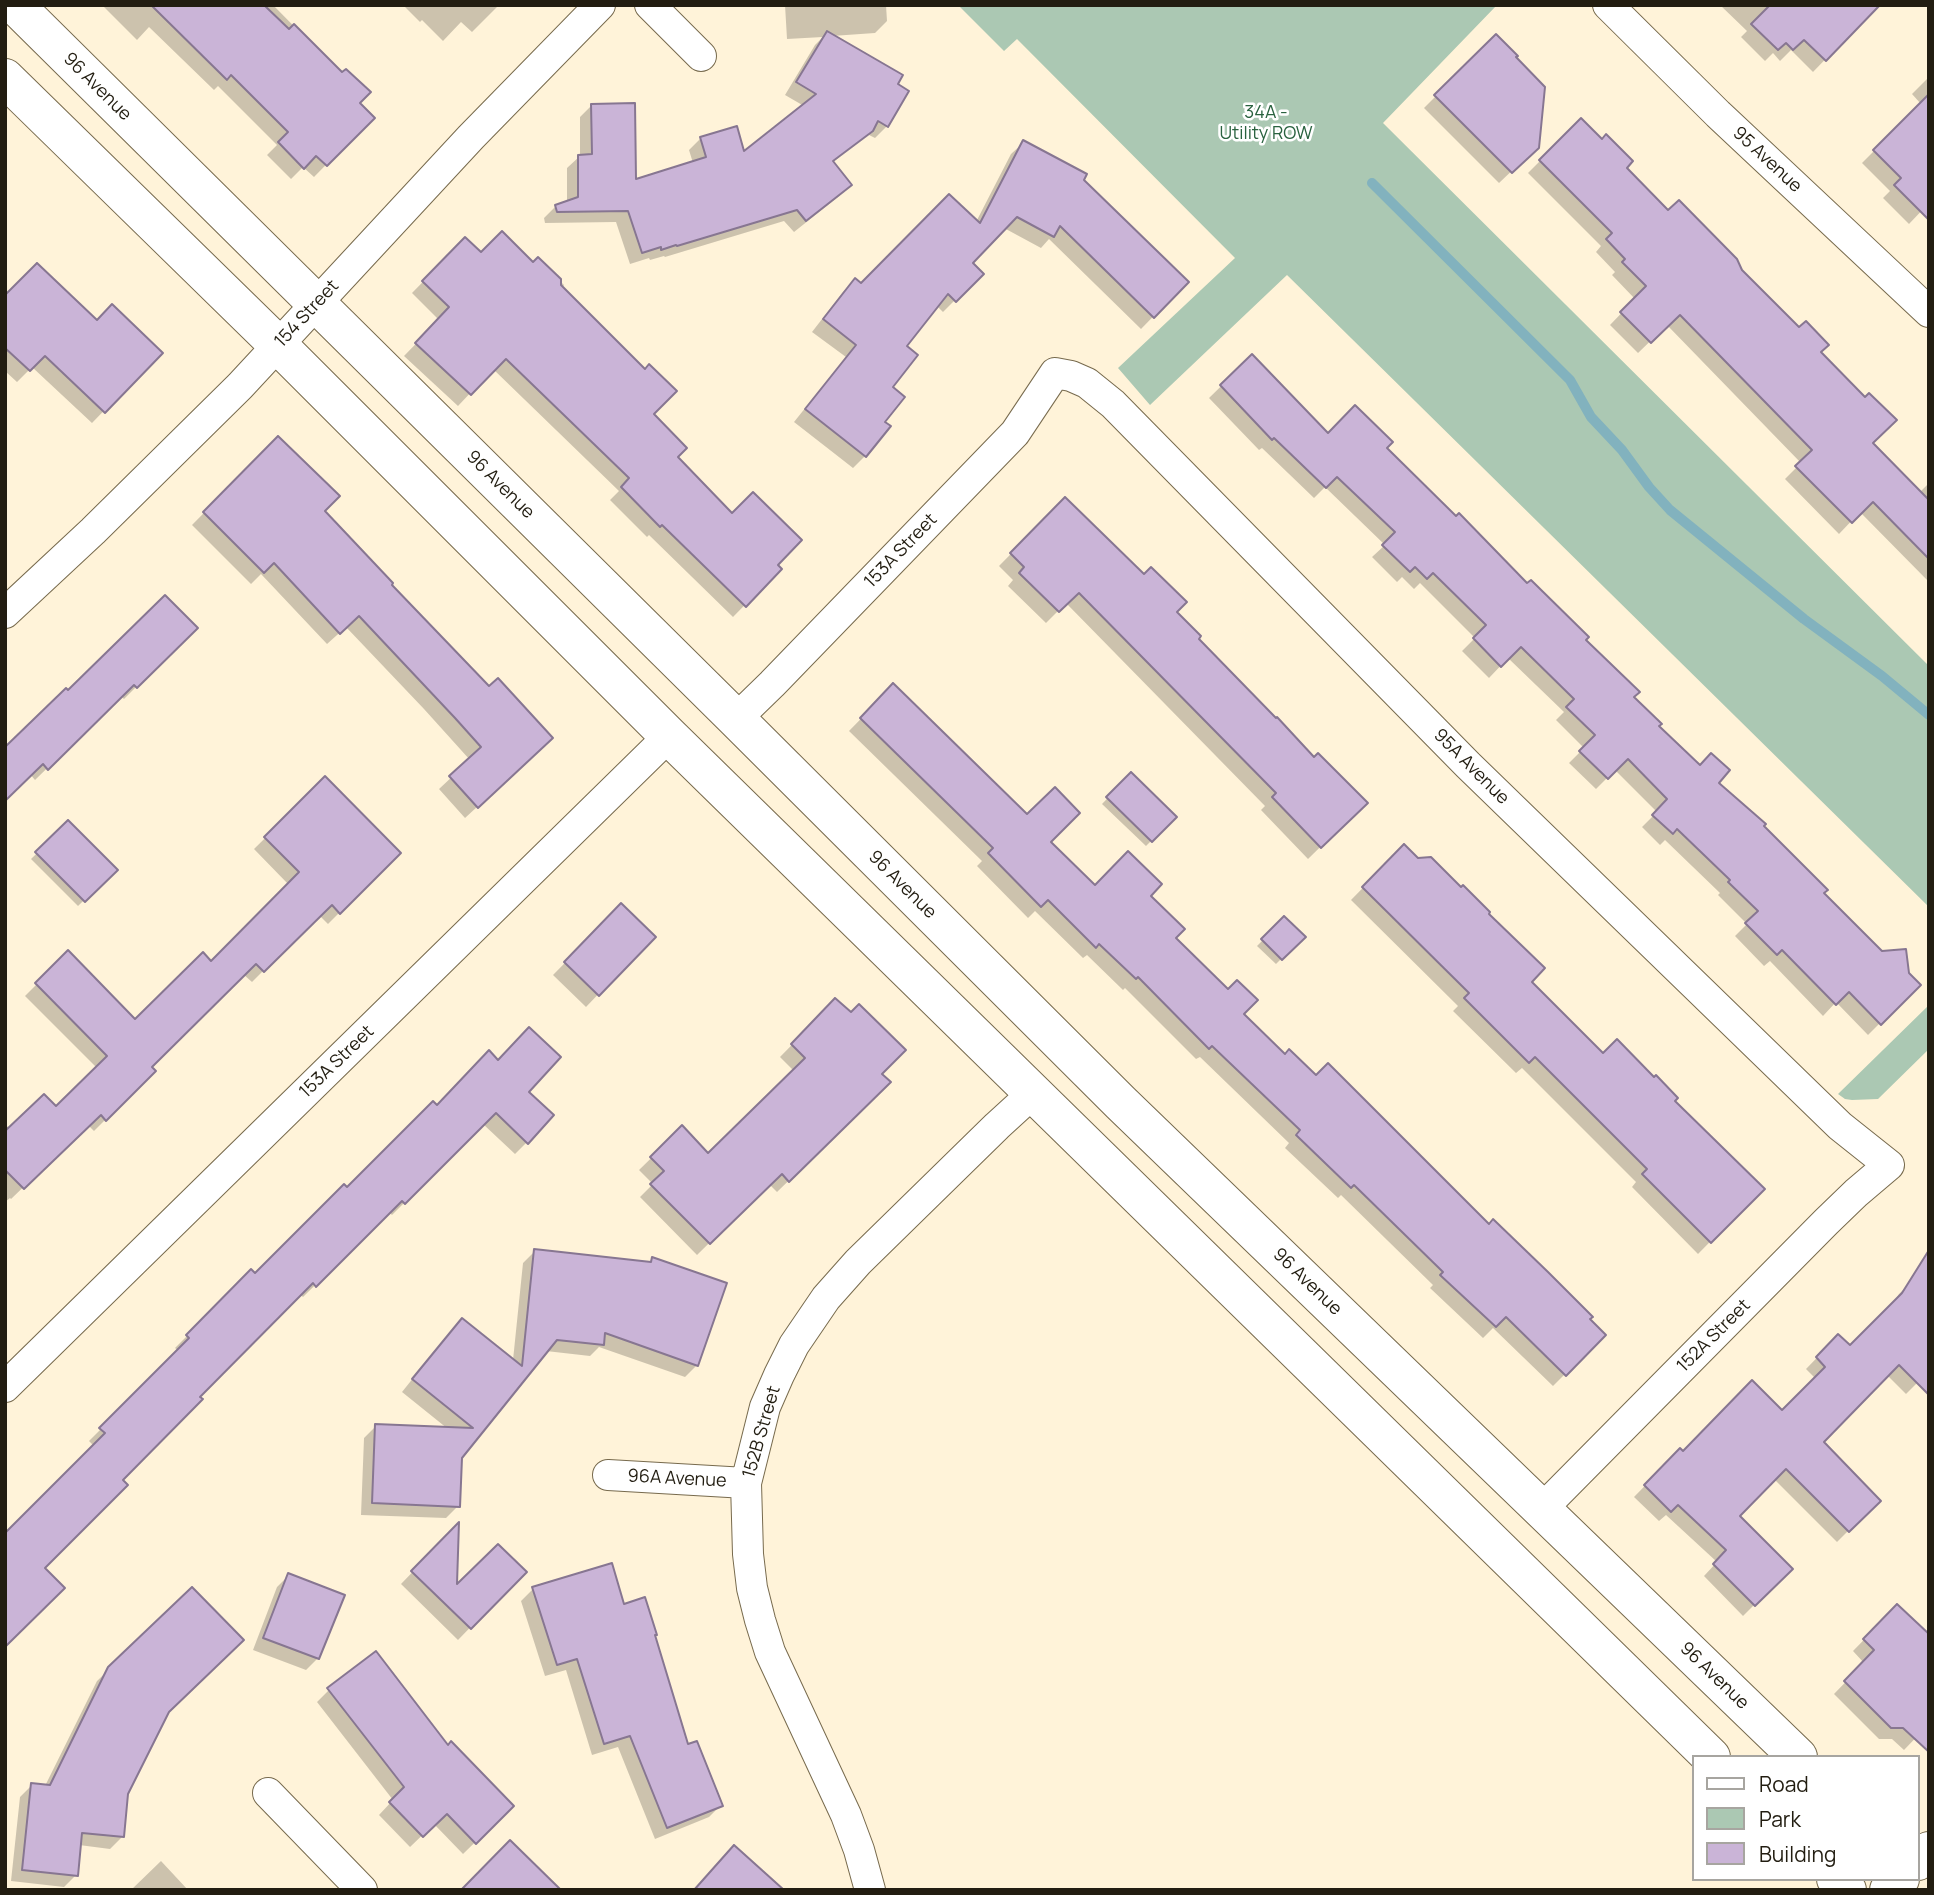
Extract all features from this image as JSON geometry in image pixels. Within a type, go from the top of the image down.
[{"type":"main road","name":"96 Avenue","points":[[15,5],[1121,1103],[1796,1755]]},
{"type":"main road","points":[[5,78],[278,345],[1032,1094],[1710,1755]]},
{"type":"main road","points":[[1032,1094],[1048,1091],[1121,1103]]},
{"type":"street","name":"154 Street","points":[[5,613],[93,531],[240,386],[471,137],[600,5]]},
{"type":"street","points":[[650,5],[701,56]]},
{"type":"street","name":"95 Avenue","points":[[1608,5],[1728,124],[1929,312]]},
{"type":"street","name":"153A Street","points":[[736,719],[1015,433],[1055,373]]},
{"type":"street","name":"95A Avenue","points":[[1055,373],[1087,383],[1113,404],[1468,765],[1840,1126],[1889,1165]]},
{"type":"street","name":"153A Street","points":[[5,1387],[669,736]]},
{"type":"street","name":"152B Street","points":[[870,1890],[846,1815],[770,1652],[763,1631],[752,1588],[748,1554],[746,1483],[765,1407],[793,1345],[826,1298],[858,1262],[1032,1094]]},
{"type":"street","name":"152A Street","points":[[1541,1510],[1826,1222],[1889,1165]]},
{"type":"street","name":"96A Avenue","points":[[608,1475],[746,1483]]},
{"type":"street","points":[[268,1793],[362,1890]]},
{"type":"green space","name":"34A - Utility ROW","points":[[958,5],[1497,5],[1383,123],[1929,666],[1929,907],[1287,275],[1150,405],[1118,368],[1235,258],[1017,39],[1004,51]]},
{"type":"green space","points":[[1929,1005],[1929,1049],[1878,1099],[1852,1100],[1838,1094]]},
{"type":"building","points":[[151,5],[264,5],[289,29],[294,24],[342,72],[346,69],[371,92],[360,103],[375,118],[327,166],[316,156],[304,169],[278,142],[288,132],[231,75],[227,80]]},
{"type":"building","points":[[1770,5],[1880,5],[1826,61],[1804,40],[1793,50],[1786,43],[1778,50],[1751,24]]},
{"type":"building","points":[[827,31],[903,75],[898,84],[909,91],[888,127],[878,121],[873,131],[833,161],[852,185],[806,221],[797,210],[677,246],[661,250],[661,247],[642,253],[628,211],[557,212],[555,205],[578,197],[578,155],[592,154],[591,104],[635,103],[636,179],[706,157],[700,137],[737,126],[744,151],[816,94],[796,82]]},
{"type":"building","points":[[1496,34],[1545,87],[1539,148],[1512,173],[1434,95]]},
{"type":"building","points":[[1929,94],[1929,220],[1894,185],[1901,178],[1873,150]]},
{"type":"building","points":[[1581,118],[1602,139],[1606,134],[1633,161],[1627,168],[1668,210],[1679,200],[1737,259],[1742,270],[1799,327],[1806,321],[1829,345],[1821,352],[1865,397],[1869,393],[1897,420],[1873,443],[1929,500],[1929,559],[1873,502],[1852,523],[1795,466],[1812,450],[1680,315],[1651,343],[1620,312],[1646,286],[1622,262],[1625,259],[1606,239],[1612,233],[1539,160]]},
{"type":"building","points":[[1023,140],[1087,174],[1084,180],[1189,282],[1154,318],[1060,226],[1054,237],[1017,217],[973,263],[984,274],[956,302],[948,294],[907,346],[918,355],[893,387],[905,397],[885,422],[891,426],[866,457],[805,409],[856,345],[823,319],[855,278],[861,283],[949,194],[980,223]]},
{"type":"building","points":[[502,231],[533,262],[538,257],[561,279],[561,285],[645,369],[649,364],[677,391],[654,414],[687,448],[678,457],[732,513],[753,492],[802,540],[778,565],[782,569],[746,607],[621,487],[629,478],[506,359],[471,395],[415,343],[449,307],[422,281],[465,237],[481,252]]},
{"type":"building","points":[[37,263],[97,320],[112,304],[163,353],[105,413],[45,356],[30,371],[5,348],[5,295]]},
{"type":"building","points":[[1252,354],[1328,433],[1355,405],[1393,442],[1387,448],[1456,516],[1459,513],[1527,583],[1531,580],[1589,637],[1586,640],[1640,692],[1634,697],[1662,724],[1659,726],[1700,765],[1711,753],[1730,770],[1719,783],[1766,824],[1764,826],[1828,890],[1824,893],[1882,951],[1906,949],[1909,973],[1921,985],[1881,1025],[1849,992],[1836,1005],[1782,950],[1777,955],[1745,923],[1758,911],[1677,829],[1673,834],[1652,815],[1667,799],[1628,759],[1608,779],[1579,751],[1595,735],[1566,707],[1574,699],[1521,647],[1501,667],[1473,638],[1486,625],[1433,573],[1427,579],[1415,567],[1410,572],[1382,545],[1395,532],[1337,477],[1326,488],[1274,438],[1272,440],[1220,385]]},
{"type":"building","points":[[278,436],[340,496],[325,511],[392,585],[489,686],[498,678],[553,738],[478,808],[449,776],[481,747],[455,718],[359,616],[340,634],[274,563],[264,573],[203,512]]},
{"type":"building","points":[[1065,497],[1144,574],[1151,567],[1187,602],[1177,612],[1201,636],[1199,639],[1314,757],[1318,753],[1368,803],[1321,848],[1272,797],[1276,793],[1079,593],[1059,612],[1019,573],[1024,567],[1010,553]]},
{"type":"building","points":[[165,595],[198,628],[137,688],[134,685],[48,770],[43,764],[5,801],[5,747]]},
{"type":"building","points":[[893,683],[1027,814],[1055,787],[1080,813],[1051,842],[1095,885],[1128,851],[1162,884],[1151,896],[1185,929],[1176,938],[1228,989],[1237,980],[1258,1000],[1244,1014],[1285,1054],[1289,1049],[1316,1075],[1328,1063],[1489,1224],[1493,1219],[1548,1272],[1593,1317],[1590,1319],[1606,1335],[1566,1376],[1506,1317],[1496,1327],[1440,1275],[1443,1272],[1354,1185],[1351,1188],[1296,1135],[1300,1130],[1212,1046],[1209,1049],[1138,977],[1136,979],[1099,944],[1096,948],[1048,900],[1041,907],[988,853],[993,848],[860,718]]},
{"type":"building","points":[[1131,772],[1177,817],[1152,842],[1106,797]]},
{"type":"building","points":[[325,776],[401,853],[340,914],[332,905],[264,972],[256,964],[152,1067],[156,1071],[106,1121],[101,1115],[24,1189],[5,1170],[5,1131],[44,1094],[56,1106],[107,1056],[35,983],[68,950],[135,1019],[203,952],[211,961],[299,872],[264,837]]},
{"type":"building","points":[[68,820],[118,870],[85,902],[35,852]]},
{"type":"building","points":[[1404,844],[1418,858],[1431,857],[1461,887],[1463,885],[1545,968],[1532,982],[1603,1053],[1617,1039],[1654,1077],[1656,1075],[1678,1098],[1675,1101],[1765,1189],[1711,1243],[1642,1174],[1647,1169],[1535,1057],[1529,1063],[1464,998],[1469,993],[1362,887]]},
{"type":"building","points":[[621,903],[656,937],[599,996],[564,962]]},
{"type":"building","points":[[1284,916],[1306,937],[1282,960],[1261,939]]},
{"type":"building","points":[[835,998],[851,1012],[859,1004],[906,1050],[882,1074],[891,1082],[789,1182],[782,1174],[710,1244],[650,1184],[664,1171],[650,1157],[682,1125],[708,1153],[805,1058],[791,1044]]},
{"type":"building","points":[[529,1027],[561,1057],[529,1092],[554,1115],[528,1144],[496,1113],[405,1204],[402,1201],[316,1287],[313,1283],[200,1397],[203,1399],[123,1480],[128,1485],[45,1568],[65,1588],[5,1647],[5,1533],[105,1433],[99,1428],[189,1338],[186,1335],[251,1269],[255,1273],[344,1184],[347,1187],[433,1101],[437,1105],[489,1050],[498,1060]]},
{"type":"building","points":[[534,1249],[651,1262],[652,1257],[727,1283],[698,1366],[605,1333],[604,1345],[557,1340],[462,1458],[460,1507],[372,1503],[375,1424],[473,1428],[412,1379],[462,1318],[522,1366]]},
{"type":"building","points":[[1929,1250],[1929,1395],[1899,1365],[1824,1442],[1881,1501],[1849,1532],[1786,1469],[1740,1516],[1793,1569],[1755,1606],[1713,1564],[1726,1550],[1678,1505],[1671,1512],[1644,1485],[1680,1448],[1683,1451],[1752,1380],[1782,1410],[1825,1367],[1816,1357],[1838,1334],[1850,1345],[1902,1293]]},
{"type":"building","points":[[459,1522],[457,1584],[498,1544],[527,1572],[471,1629],[411,1571]]},
{"type":"building","points":[[612,1563],[624,1604],[645,1597],[688,1744],[697,1741],[723,1806],[667,1828],[630,1736],[604,1744],[577,1659],[557,1665],[532,1587]]},
{"type":"building","points":[[288,1573],[345,1595],[319,1659],[263,1638]]},
{"type":"building","points":[[192,1587],[244,1640],[169,1712],[128,1794],[124,1837],[82,1833],[78,1876],[22,1870],[31,1783],[50,1785],[108,1667]]},
{"type":"building","points":[[1897,1604],[1929,1634],[1929,1752],[1903,1728],[1891,1728],[1844,1681],[1874,1650],[1863,1639]]},
{"type":"building","points":[[376,1651],[448,1745],[451,1741],[514,1806],[476,1844],[447,1814],[423,1837],[389,1802],[404,1787],[327,1688]]},
{"type":"building","points":[[510,1840],[561,1890],[461,1890]]},
{"type":"building","points":[[734,1845],[784,1890],[694,1890]]},
{"type":"waterway","points":[[1372,183],[1570,380],[1591,417],[1622,450],[1670,510],[1804,619],[1882,676],[1929,715]]}]
